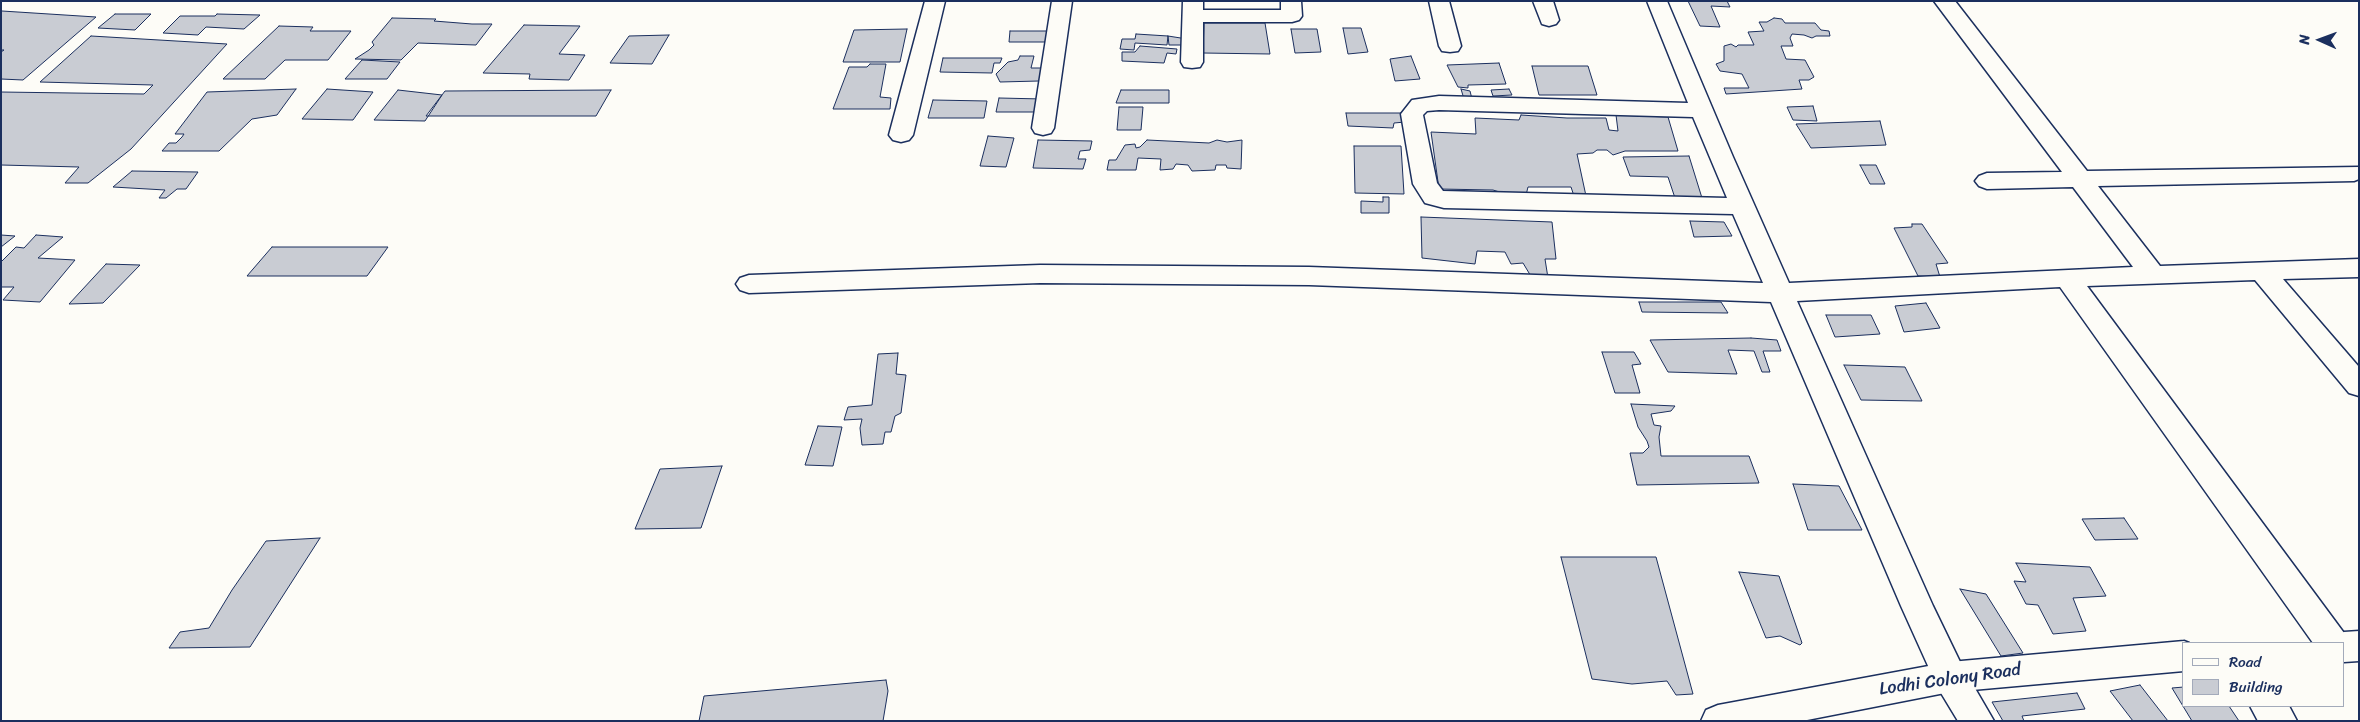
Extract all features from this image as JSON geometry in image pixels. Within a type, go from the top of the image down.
[{"type":"street","points":[[901,135],[935,1]]},
{"type":"street","points":[[1043,128],[1062,1]]},
{"type":"street","points":[[1192,62],[1193,9],[1292,16],[1291,1]]},
{"type":"street","points":[[1439,1],[1450,46]]},
{"type":"street","points":[[1657,1],[1742,206],[1950,677],[1977,721]]},
{"type":"street","points":[[1944,1],[2153,275]]},
{"type":"street","points":[[1701,110],[1429,104],[1420,105],[1412,114],[1425,184],[1434,197],[1444,200],[1742,206]]},
{"type":"street","points":[[1987,181],[2354,173]]},
{"type":"street","points":[[750,284],[1040,274],[1309,276],[1780,293],[2067,278],[2359,268]]},
{"type":"street","points":[[2261,271],[2359,386]]},
{"type":"street","points":[[2067,278],[2331,642]]},
{"type":"street","points":[[2345,647],[2359,646]]},
{"type":"street","name":"Lodhi Colony Road","points":[[1718,721],[1950,677],[2182,656]]},
{"type":"street","points":[[2268,707],[2280,721]]},
{"type":"building","points":[[1688,1],[1727,1],[1730,7],[1711,6],[1720,27],[1700,26]]},
{"type":"building","points":[[1,11],[96,17],[23,80],[1,79],[1,52],[4,50],[1,50]]},
{"type":"building","points":[[115,14],[151,14],[135,30],[98,28]]},
{"type":"building","points":[[217,14],[260,15],[244,29],[206,27],[198,35],[163,33],[180,16],[215,16]]},
{"type":"building","points":[[392,18],[436,19],[434,21],[492,24],[476,45],[418,43],[401,60],[355,59],[374,45],[372,42]]},
{"type":"building","points":[[1774,18],[1782,19],[1785,23],[1815,23],[1821,30],[1829,31],[1830,36],[1816,36],[1812,38],[1792,34],[1790,38],[1793,46],[1781,46],[1786,59],[1805,60],[1814,77],[1809,80],[1799,80],[1802,89],[1726,94],[1724,88],[1749,88],[1742,74],[1720,71],[1716,64],[1724,61],[1724,46],[1731,44],[1736,47],[1738,45],[1754,45],[1748,32],[1764,31],[1759,22],[1767,22]]},
{"type":"building","points":[[1204,23],[1265,23],[1270,54],[1203,53]]},
{"type":"building","points":[[524,25],[580,26],[559,54],[585,55],[569,80],[529,79],[530,74],[483,73]]},
{"type":"building","points":[[279,26],[313,27],[310,31],[351,31],[328,60],[285,60],[265,79],[223,79]]},
{"type":"building","points":[[1343,28],[1361,28],[1368,52],[1348,54]]},
{"type":"building","points":[[907,29],[900,62],[843,62],[854,30]]},
{"type":"building","points":[[1291,29],[1317,29],[1321,52],[1295,53]]},
{"type":"building","points":[[1010,31],[1050,31],[1051,42],[1009,42]]},
{"type":"building","points":[[1136,34],[1168,36],[1167,45],[1135,43],[1134,50],[1120,49],[1122,39],[1135,39]]},
{"type":"building","points":[[669,35],[652,64],[610,63],[629,36]]},
{"type":"building","points":[[91,36],[227,44],[131,149],[88,183],[65,183],[79,167],[1,165],[1,92],[144,94],[153,85],[40,82]]},
{"type":"building","points":[[1168,36],[1187,39],[1187,45],[1169,45]]},
{"type":"building","points":[[1140,46],[1177,49],[1176,54],[1167,53],[1164,63],[1122,61],[1122,52],[1135,52]]},
{"type":"building","points":[[1020,56],[1034,56],[1031,68],[1042,68],[1039,81],[1000,82],[996,74],[1008,62],[1018,60]]},
{"type":"building","points":[[1411,56],[1420,79],[1395,81],[1390,59]]},
{"type":"building","points":[[943,58],[1002,58],[1000,63],[994,63],[992,73],[940,72]]},
{"type":"building","points":[[362,60],[400,62],[387,79],[345,79]]},
{"type":"building","points":[[1499,63],[1506,84],[1468,85],[1468,88],[1458,87],[1447,65]]},
{"type":"building","points":[[870,64],[886,64],[880,97],[891,98],[890,109],[833,109],[849,67],[867,67]]},
{"type":"building","points":[[1532,66],[1588,66],[1597,95],[1539,95]]},
{"type":"building","points":[[296,89],[277,115],[252,119],[219,151],[162,151],[169,143],[176,143],[182,137],[184,134],[175,134],[207,92]]},
{"type":"building","points":[[327,89],[373,92],[353,120],[302,119]]},
{"type":"building","points":[[1461,89],[1470,91],[1472,99],[1464,99]]},
{"type":"building","points":[[1509,89],[1512,95],[1493,96],[1491,90]]},
{"type":"building","points":[[398,90],[442,95],[425,121],[374,120]]},
{"type":"building","points":[[611,90],[596,116],[426,116],[445,91]]},
{"type":"building","points":[[1121,90],[1169,90],[1169,103],[1116,103]]},
{"type":"building","points":[[999,98],[1043,99],[1042,112],[996,112]]},
{"type":"building","points":[[933,100],[987,101],[984,118],[928,118]]},
{"type":"building","points":[[1813,106],[1817,121],[1793,120],[1787,107]]},
{"type":"building","points":[[1119,107],[1143,107],[1141,130],[1117,130]]},
{"type":"building","points":[[1346,113],[1405,113],[1405,122],[1394,123],[1393,128],[1348,126]]},
{"type":"building","points":[[1521,115],[1606,118],[1609,130],[1618,131],[1616,115],[1668,117],[1678,151],[1625,151],[1613,155],[1607,150],[1597,150],[1593,153],[1577,154],[1586,196],[1574,196],[1571,187],[1528,187],[1526,195],[1506,194],[1493,190],[1439,189],[1431,132],[1476,134],[1475,118],[1519,120]]},
{"type":"building","points":[[1880,121],[1886,145],[1811,148],[1796,124]]},
{"type":"building","points":[[988,136],[1014,138],[1006,167],[980,166]]},
{"type":"building","points":[[1038,140],[1092,141],[1090,150],[1080,151],[1078,159],[1086,159],[1083,169],[1033,168]]},
{"type":"building","points":[[1147,140],[1209,143],[1217,140],[1227,142],[1242,140],[1241,169],[1227,168],[1226,165],[1216,165],[1215,170],[1192,171],[1188,165],[1176,164],[1173,169],[1160,170],[1161,159],[1138,158],[1136,170],[1107,170],[1109,160],[1116,160],[1125,145],[1135,144],[1136,148],[1140,147]]},
{"type":"building","points":[[1354,146],[1401,146],[1404,194],[1355,193]]},
{"type":"building","points":[[1689,156],[1702,198],[1675,198],[1668,177],[1630,176],[1623,157]]},
{"type":"building","points":[[1860,165],[1876,165],[1885,184],[1870,184]]},
{"type":"building","points":[[132,171],[198,172],[186,189],[177,189],[166,198],[159,198],[165,190],[113,187]]},
{"type":"building","points":[[1383,197],[1389,197],[1389,213],[1361,213],[1361,201],[1383,202]]},
{"type":"building","points":[[1421,217],[1552,222],[1556,259],[1545,259],[1548,278],[1532,278],[1523,263],[1511,264],[1505,252],[1477,251],[1475,264],[1422,258]]},
{"type":"building","points":[[1690,221],[1724,222],[1732,236],[1694,237]]},
{"type":"building","points":[[1912,224],[1922,224],[1948,263],[1936,264],[1940,277],[1918,276],[1894,228],[1912,227]]},
{"type":"building","points":[[1,235],[15,236],[1,247]]},
{"type":"building","points":[[36,235],[63,237],[38,258],[75,260],[40,302],[3,300],[14,287],[1,287],[1,262],[16,247],[24,248]]},
{"type":"building","points":[[272,247],[388,247],[367,276],[247,276]]},
{"type":"building","points":[[106,264],[140,265],[103,303],[69,304]]},
{"type":"building","points":[[1639,302],[1721,302],[1728,313],[1642,312]]},
{"type":"building","points":[[1926,303],[1940,328],[1904,332],[1895,306]]},
{"type":"building","points":[[1826,315],[1871,315],[1880,334],[1835,337]]},
{"type":"building","points":[[1751,338],[1777,340],[1781,351],[1763,351],[1770,372],[1762,372],[1754,351],[1728,350],[1737,374],[1668,372],[1650,340]]},
{"type":"building","points":[[1602,352],[1634,352],[1641,364],[1632,365],[1640,393],[1615,393]]},
{"type":"building","points":[[898,353],[896,374],[906,375],[901,413],[895,416],[891,432],[885,432],[883,444],[862,445],[860,428],[862,419],[844,420],[848,407],[872,405],[878,354]]},
{"type":"building","points":[[1844,365],[1905,367],[1922,401],[1861,400]]},
{"type":"building","points":[[1631,404],[1675,406],[1671,411],[1651,414],[1654,425],[1661,426],[1659,437],[1661,456],[1749,456],[1759,483],[1637,485],[1630,453],[1643,453],[1649,447],[1638,427]]},
{"type":"building","points":[[818,426],[842,427],[833,466],[805,465]]},
{"type":"building","points":[[722,466],[701,528],[635,529],[660,469]]},
{"type":"building","points":[[1793,484],[1839,486],[1862,530],[1808,530]]},
{"type":"building","points":[[2124,518],[2138,539],[2095,540],[2082,519]]},
{"type":"building","points":[[320,538],[250,647],[169,648],[180,632],[209,628],[232,590],[266,541]]},
{"type":"building","points":[[1561,557],[1656,557],[1693,694],[1676,695],[1667,681],[1632,684],[1592,679]]},
{"type":"building","points":[[2016,563],[2090,567],[2106,596],[2073,598],[2086,631],[2053,634],[2038,605],[2026,604],[2014,581],[2026,582]]},
{"type":"building","points":[[1739,572],[1779,576],[1802,643],[1800,645],[1780,636],[1766,638]]},
{"type":"building","points":[[1960,589],[1986,594],[2023,653],[2001,656]]},
{"type":"building","points":[[886,680],[888,691],[883,721],[699,721],[704,696]]},
{"type":"building","points":[[2140,685],[2168,721],[2133,721],[2110,691]]},
{"type":"building","points":[[2182,687],[2182,704],[2172,688]]},
{"type":"building","points":[[2077,693],[2085,709],[2022,716],[2024,721],[2003,721],[1992,702]]},
{"type":"building","points":[[2184,707],[2230,707],[2239,721],[2192,721]]}]
